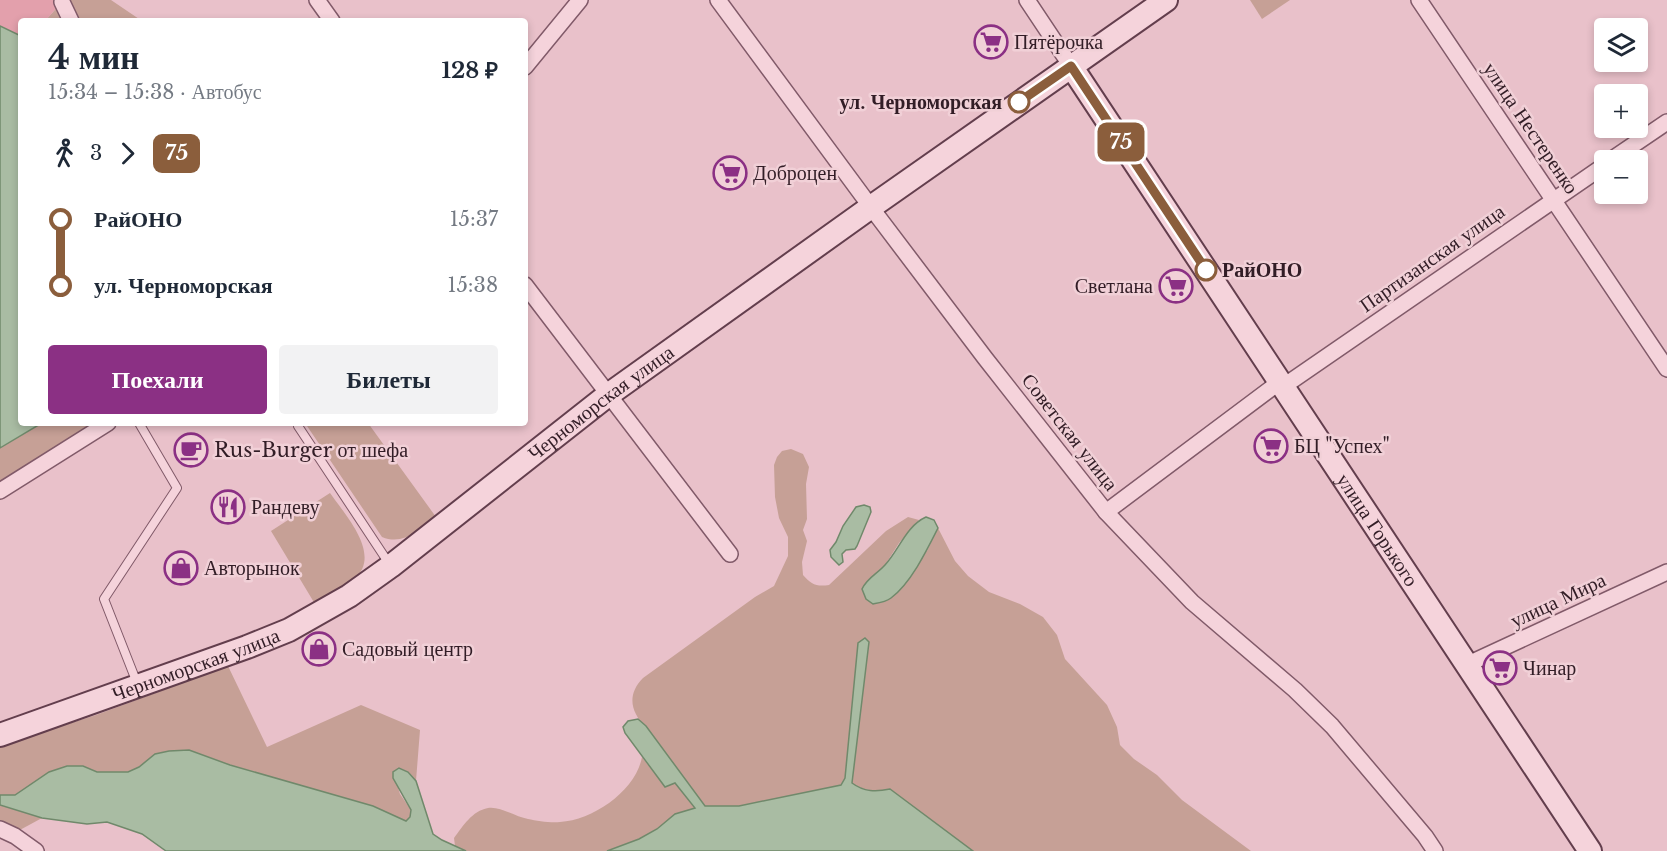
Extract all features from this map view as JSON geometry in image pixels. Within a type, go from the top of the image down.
[{"type":"street","points":[[317,0],[330,18]]},
{"type":"street","points":[[528,64],[580,0]]},
{"type":"street","name":"Советская улица","points":[[717,0],[985,358],[1106,512],[1192,602],[1295,690],[1332,726],[1425,836],[1435,851]]},
{"type":"street","name":"улица Горького","points":[[1027,0],[1590,851]]},
{"type":"street","name":"Черноморская улица","points":[[0,735],[247,647],[289,630],[350,596],[608,395],[1166,0]]},
{"type":"street","name":"улица Нестеренко","points":[[1419,0],[1667,369]]},
{"type":"street","points":[[62,2],[70,18]]},
{"type":"street","points":[[1626,150],[1667,122]]},
{"type":"street","name":"Партизанская улица","points":[[1106,512],[1282,384],[1594,173]]},
{"type":"street","points":[[528,292],[730,554]]},
{"type":"street","points":[[0,491],[103,426]]},
{"type":"street","name":"улица Мира","points":[[1466,665],[1667,572]]},
{"type":"street","points":[[0,829],[15,836],[36,851]]},
{"type":"lane","points":[[139,686],[104,599],[177,488],[141,426]]},
{"type":"lane","points":[[298,426],[391,566]]},
{"type":"shaded area","points":[[53,0],[111,0],[138,18],[48,18],[60,4]]},
{"type":"shaded area","points":[[1250,0],[1290,0],[1262,19]]},
{"type":"shaded area","points":[[0,26],[18,35],[18,426],[37,426],[0,448]]},
{"type":"shaded area","points":[[37,426],[89,426],[0,482],[0,448]]},
{"type":"shaded area","points":[[307,426],[370,426],[436,517],[404,538],[397,540],[382,537]]},
{"type":"shaded area","points":[[791,449],[803,454],[809,467],[806,484],[807,519],[803,530],[807,541],[802,562],[803,575],[809,581],[821,586],[829,585],[886,531],[908,517],[919,520],[899,543],[885,565],[927,551],[938,528],[955,561],[968,576],[989,592],[1020,604],[1043,617],[1057,635],[1065,659],[1107,705],[1117,727],[1120,745],[1134,759],[1157,775],[1182,800],[1251,851],[973,851],[890,789],[870,790],[851,783],[869,642],[865,638],[845,779],[841,785],[739,806],[705,806],[637,715],[632,703],[634,690],[643,678],[755,597],[774,586],[788,556],[788,537],[779,518],[775,497],[774,465],[782,451]]},
{"type":"shaded area","points":[[330,493],[358,535],[365,559],[362,569],[354,579],[315,604],[271,531]]},
{"type":"shaded area","points":[[864,505],[870,507],[871,512],[857,546],[842,554],[843,562],[839,565],[831,557],[830,550],[856,507]]},
{"type":"shaded area","points":[[926,517],[934,520],[938,528],[918,566],[891,598],[873,604],[866,599],[862,589],[864,585],[890,559],[913,526]]},
{"type":"shaded area","points":[[865,638],[869,642],[852,783],[870,790],[890,789],[973,851],[607,851],[639,839],[657,829],[675,814],[695,808],[675,783],[665,787],[625,733],[623,727],[628,721],[638,719],[646,726],[705,806],[739,806],[841,785],[845,778],[858,643]]},
{"type":"shaded area","points":[[228,666],[267,747],[361,705],[420,730],[416,781],[408,772],[399,768],[393,772],[400,794],[411,810],[410,817],[406,821],[373,806],[230,765],[189,750],[155,754],[139,767],[128,772],[97,772],[83,766],[15,795],[0,795],[0,746],[96,715]]},
{"type":"shaded area","points":[[189,750],[230,765],[373,806],[406,821],[410,817],[411,810],[393,778],[393,772],[399,768],[408,772],[416,781],[433,834],[466,851],[166,851],[142,834],[107,822],[87,824],[42,818],[0,805],[0,795],[15,795],[49,772],[67,766],[83,766],[97,772],[128,772],[139,767],[155,754]]},
{"type":"shaded area","points":[[642,757],[665,787],[675,783],[696,809],[675,814],[658,829],[607,851],[466,851],[455,846],[454,838],[464,824],[477,812],[488,808],[548,822],[573,820],[586,816],[612,801],[622,792],[638,769]]},
{"type":"shaded area","points":[[0,805],[42,818],[18,831],[0,823]]},
{"type":"sand","points":[[0,0],[53,0],[60,4],[48,18],[18,18],[18,35],[0,26]]},
{"type":"bus line","name":"75","points":[[1019,102],[1071,66],[1206,270]]},
{"type":"place","name":"Пятёрочка","points":[[991,42]]},
{"type":"place","name":"ул. Черноморская","points":[[1019,102]]},
{"type":"place","name":"Доброцен","points":[[730,173]]},
{"type":"place","name":"РайОНО","points":[[1206,270]]},
{"type":"place","name":"Светлана","points":[[1176,286]]},
{"type":"place","name":"БЦ \"Успех\"","points":[[1271,446]]},
{"type":"place","name":"Rus-Burger от шефа","points":[[191,450]]},
{"type":"place","name":"Рандеву","points":[[228,507]]},
{"type":"place","name":"Авторынок","points":[[181,568]]},
{"type":"place","name":"Садовый центр","points":[[319,649]]},
{"type":"place","name":"Чинар","points":[[1500,668]]}]
